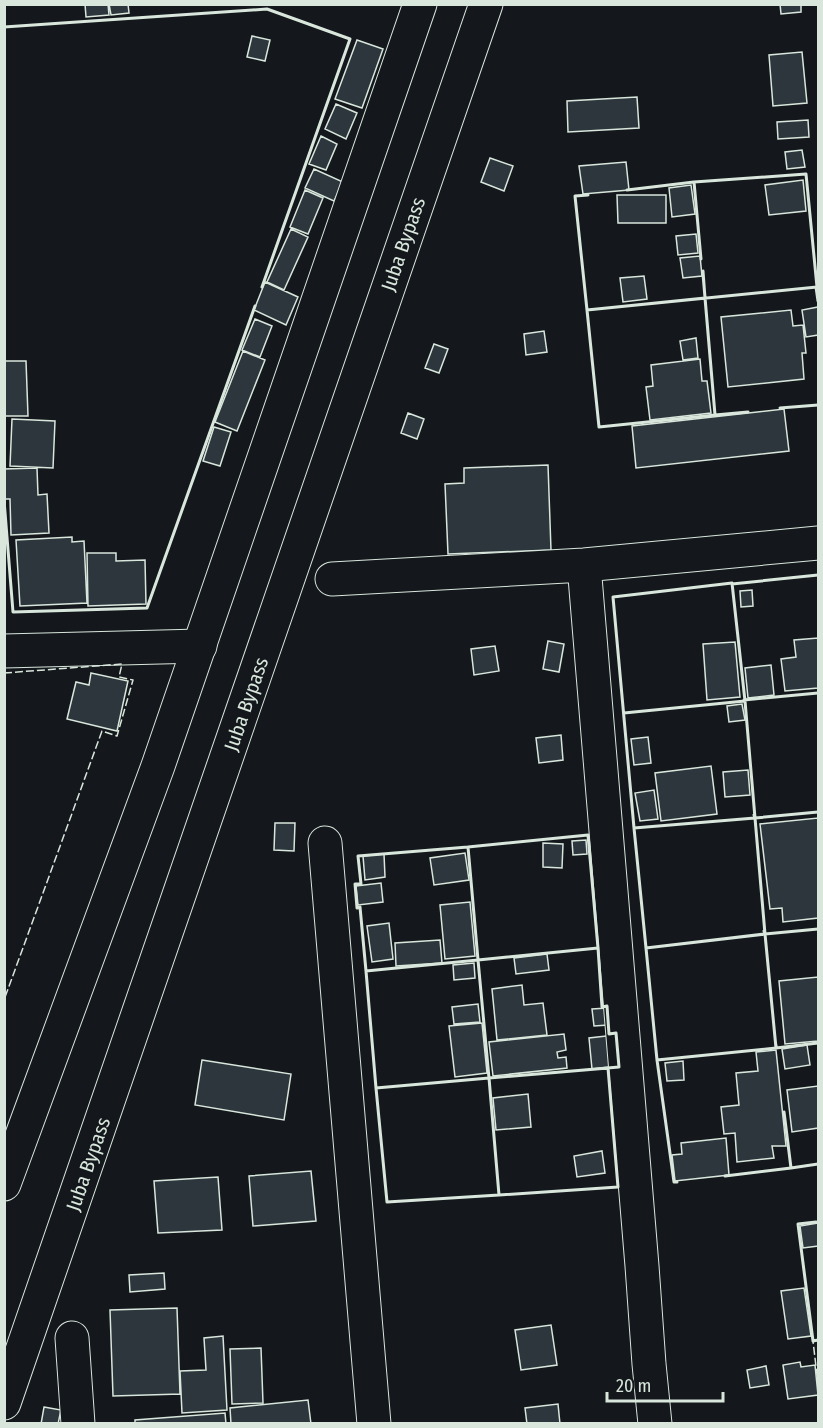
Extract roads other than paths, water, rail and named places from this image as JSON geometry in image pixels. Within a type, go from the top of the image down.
[{"type":"main road","name":"Juba Bypass","points":[[4,1403],[486,4]]},
{"type":"main road","points":[[4,1184],[200,646],[412,6]]},
{"type":"main road","points":[[332,579],[584,565],[819,543]]},
{"type":"main road","points":[[584,565],[655,1424]]},
{"type":"main road","points":[[4,651],[200,646]]},
{"type":"main road","points":[[325,843],[374,1424]]},
{"type":"main road","points":[[72,1338],[78,1424]]}]
